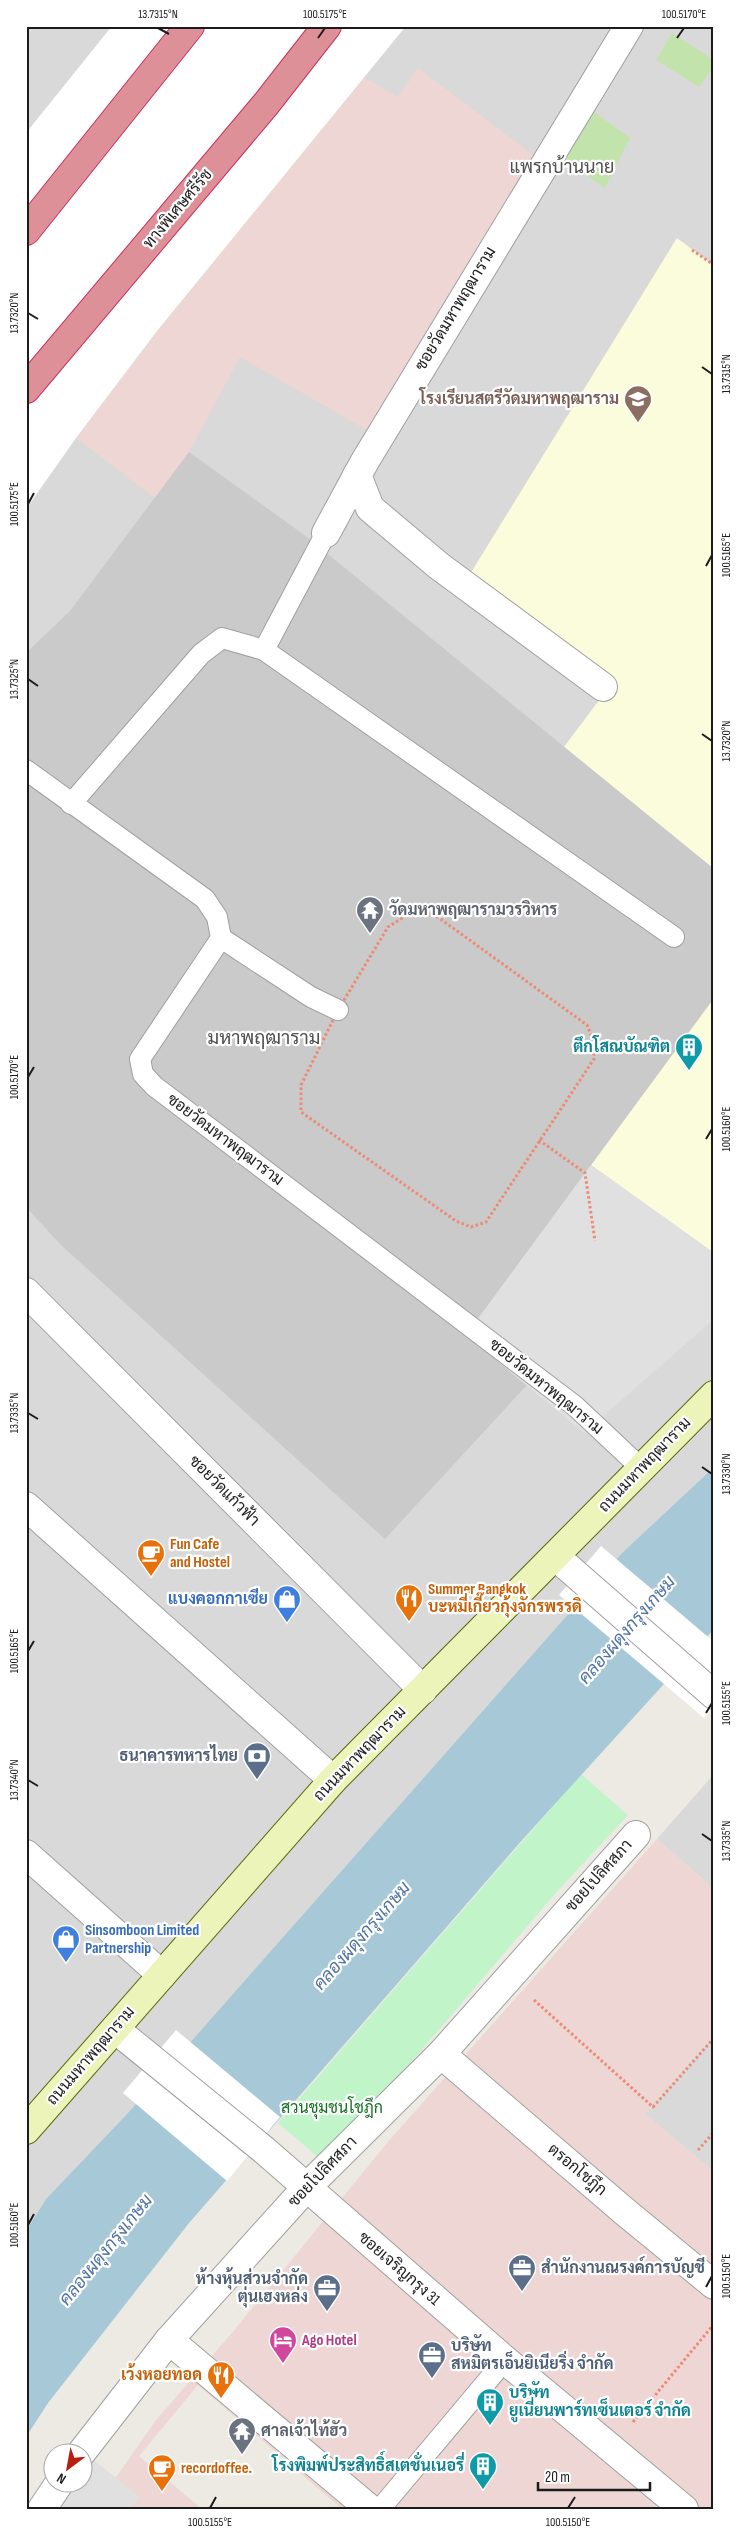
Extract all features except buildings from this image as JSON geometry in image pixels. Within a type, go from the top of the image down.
[{"type":"highway","points":[[26,231],[190,26]]},
{"type":"highway","name":"ทางพิเศษศรีรัช","points":[[26,389],[266,104],[327,26]]},
{"type":"main road","name":"ถนนมหาพฤฒาราม","points":[[26,2130],[333,1780],[714,1395]]},
{"type":"street","name":"ซอยวัดมหาพฤฒาราม","points":[[326,534],[357,475],[629,26]]},
{"type":"street","points":[[357,475],[370,508],[439,566],[603,687]]},
{"type":"street","name":"ซอยวัดแก้วฟ้า","points":[[26,1292],[423,1690]]},
{"type":"street","points":[[26,1506],[333,1780]]},
{"type":"street","points":[[556,1556],[714,1695]]},
{"type":"street","name":"ซอยโปลิศสภา","points":[[90,2442],[169,2340],[306,2188],[442,2054],[509,1976],[636,1835]]},
{"type":"street","points":[[26,1854],[162,1975]]},
{"type":"street","name":"ซอยเจริญกรุง 31","points":[[115,2029],[264,2150],[505,2360],[612,2447],[684,2509]]},
{"type":"street","name":"ตรอกโชฎึก","points":[[442,2054],[624,2211],[714,2284]]},
{"type":"street","points":[[169,2340],[370,2509]]},
{"type":"street","points":[[42,2509],[53,2492]]},
{"type":"lane","name":"ซอยวัดมหาพฤฒาราม","points":[[264,650],[326,534]]},
{"type":"lane","points":[[71,804],[201,654],[222,638],[264,650],[674,937]]},
{"type":"lane","points":[[26,770],[205,899],[217,916],[221,938],[311,997],[338,1010]]},
{"type":"lane","name":"ซอยวัดมหาพฤฒาราม","points":[[221,938],[140,1059],[143,1074],[162,1092],[575,1406],[641,1468]]},
{"type":"lane","points":[[380,2509],[505,2360]]},
{"type":"path","points":[[692,250],[714,265]]},
{"type":"path","points":[[407,915],[435,915],[587,1025],[594,1042],[594,1059],[539,1140],[486,1222],[471,1227],[456,1220],[301,1112],[301,1085],[338,1010],[388,927],[407,915]]},
{"type":"path","points":[[539,1140],[585,1173],[595,1241]]},
{"type":"path","points":[[509,1976],[654,2107],[714,2038]]},
{"type":"path","points":[[698,2150],[714,2132]]},
{"type":"path","points":[[612,2447],[714,2324]]},
{"type":"shaded area","points":[[26,26],[714,26],[714,1467],[622,1553],[127,2114],[46,2199],[26,2231]]},
{"type":"shaded area","points":[[418,68],[537,158],[370,432],[240,357],[189,452],[155,498],[76,438],[157,331],[363,77],[398,97]]},
{"type":"shaded area","name":"โรงเรียนสตรีวัดมหาพฤฒาราม","points":[[677,238],[714,266],[714,869],[564,747],[612,683],[467,579]]},
{"type":"shaded area","name":"วัดมหาพฤฒารามวรวิหาร","points":[[189,452],[307,537],[714,869],[714,998],[466,1335],[527,1385],[385,1539],[61,1245],[26,1207],[26,653],[70,611]]},
{"type":"shaded area","name":"ตึกโสณบัณฑิต","points":[[714,998],[714,1253],[591,1165]]},
{"type":"shaded area","points":[[591,1165],[714,1253],[714,1319],[584,1433],[466,1335]]},
{"type":"shaded area","points":[[714,1774],[714,1889],[657,1839]]},
{"type":"shaded area","points":[[657,1839],[714,1889],[714,2035],[645,2114],[714,2172],[714,2509],[342,2509],[198,2385],[139,2456],[202,2509],[94,2509],[156,2420],[232,2333],[387,2143]]},
{"type":"shaded area","points":[[714,2035],[714,2172],[645,2114]]},
{"type":"shaded area","points":[[92,2459],[140,2497],[131,2509],[55,2509],[66,2492],[92,2492]]},
{"type":"green space","points":[[672,33],[714,60],[714,66],[699,87],[656,60]]},
{"type":"green space","points":[[593,111],[630,138],[605,188],[563,159]]},
{"type":"green space","name":"สวนชุมชนโชฎึก","points":[[581,1774],[628,1815],[554,1895],[325,2163],[278,2123]]},
{"type":"water","name":"คลองผดุงกรุงเกษม","points":[[714,1467],[714,1629],[523,1839],[189,2223],[48,2403],[26,2437],[26,2231],[46,2199],[127,2114],[622,1553]]},
{"type":"pier","points":[[112,26],[406,26],[157,331],[76,438],[26,509],[26,133]]},
{"type":"pier","points":[[601,1546],[714,1642],[714,1706],[704,1718],[559,1595]]},
{"type":"pier","points":[[176,2030],[280,2117],[227,2181],[123,2093]]},
{"type":"place","name":"โรงเรียนสตรีวัดมหาพฤฒาราม","points":[[638,423]]},
{"type":"place","name":"วัดมหาพฤฒารามวรวิหาร","points":[[370,934]]},
{"type":"place","name":"ตึกโสณบัณฑิต","points":[[689,1071]]},
{"type":"place","name":"Fun Cafe and Hostel","points":[[151,1577]]},
{"type":"place","name":"Summer Bangkok บะหมี่เกี๊ยวกุ้งจักรพรรดิ","points":[[409,1622]]},
{"type":"place","name":"แบงคอกกาเซีย","points":[[287,1623]]},
{"type":"place","name":"ธนาคารทหารไทย","points":[[257,1780]]},
{"type":"place","name":"Sinsomboon Limited Partnership","points":[[66,1963]]},
{"type":"place","name":"สำนักงานณรงค์การบัญชี","points":[[522,2292]]},
{"type":"place","name":"ห้างหุ้นส่วนจำกัด ตุ่นเฮงหล่ง","points":[[327,2312]]},
{"type":"place","name":"Ago Hotel","points":[[283,2364]]},
{"type":"place","name":"บริษัท สหมิตรเอ็นยิเนียริ่ง จำกัด","points":[[432,2379]]},
{"type":"place","name":"เว้งหอยทอด","points":[[221,2399]]},
{"type":"place","name":"บริษัท ยูเนี่ยนพาร์ทเซ็นเตอร์ จำกัด","points":[[490,2426]]},
{"type":"place","name":"ศาลเจ้าไท้ฮัว","points":[[242,2455]]},
{"type":"place","name":"โรงพิมพ์ประสิทธิ์สเตชั่นเนอรี่","points":[[483,2490]]},
{"type":"place","name":"recordoffee.","points":[[162,2492]]},
{"type":"district","name":"แพรกบ้านนาย","points":[[562,167]]},
{"type":"district","name":"มหาพฤฒาราม","points":[[264,1038]]}]
